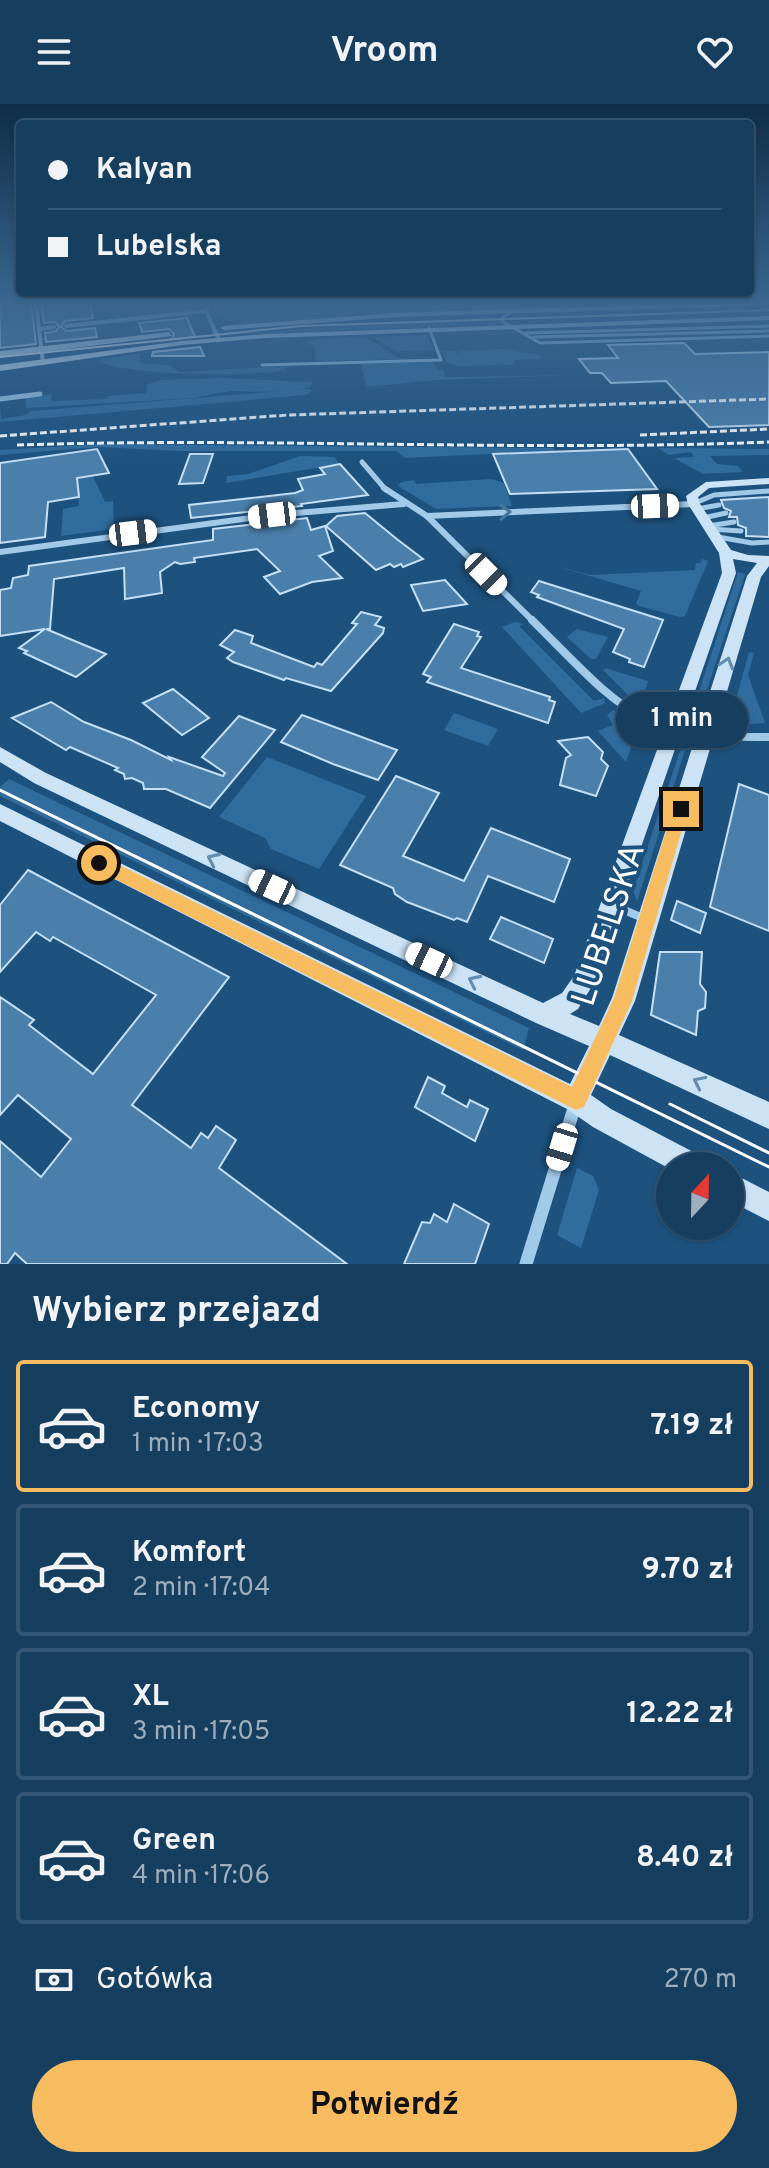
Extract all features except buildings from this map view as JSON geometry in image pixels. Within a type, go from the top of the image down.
[{"type":"street","points":[[43,355],[43,363]]},
{"type":"street","points":[[0,368],[103,355]]},
{"type":"street","points":[[2,397],[40,394]]},
{"type":"street","points":[[362,462],[387,491],[427,516],[616,703],[647,723],[673,732],[704,738],[769,737]]},
{"type":"street","points":[[726,553],[704,520],[694,493],[702,486],[769,481]]},
{"type":"street","points":[[0,552],[286,514],[404,504]]},
{"type":"street","points":[[427,516],[632,507],[704,520]]},
{"type":"street","name":"LUBELSKA","points":[[544,1015],[570,1001],[583,983],[729,573],[726,553],[768,560]]},
{"type":"street","name":"LUBELSKA","points":[[526,1264],[576,1100],[623,1001],[754,576],[768,560]]},
{"type":"street","points":[[0,754],[40,778],[544,1015],[605,1038],[769,1116]]},
{"type":"street","points":[[0,812],[576,1100],[602,1118],[665,1152]]},
{"type":"street","points":[[744,1194],[769,1207]]},
{"type":"lane","points":[[262,365],[441,360],[439,355]]},
{"type":"lane","points":[[704,520],[714,495],[769,491]]},
{"type":"lane","points":[[704,520],[719,505]]},
{"type":"lane","points":[[704,520],[726,513]]},
{"type":"lane","points":[[704,520],[734,522]]},
{"type":"lane","points":[[704,520],[741,531]]},
{"type":"lane","points":[[704,520],[752,543],[769,542]]},
{"type":"lane","points":[[611,905],[647,920]]},
{"type":"shaded area","points":[[141,355],[139,363],[170,365],[179,372],[288,366],[285,370],[270,372],[188,374],[131,369],[97,360]]},
{"type":"shaded area","points":[[315,355],[394,355],[400,359],[316,361]]},
{"type":"shaded area","points":[[444,355],[539,355],[542,359],[514,360],[514,364],[508,365],[459,366],[447,363]]},
{"type":"shaded area","points":[[433,362],[446,377],[578,375],[436,380],[366,387],[361,364]]},
{"type":"shaded area","points":[[223,378],[313,382],[310,387],[291,392],[230,391],[193,398],[26,408],[25,397],[52,394],[51,401],[107,399],[109,396],[146,393],[147,384],[163,380]]},
{"type":"shaded area","points":[[313,390],[306,395],[0,422],[0,406],[1,419],[26,415],[31,411]]},
{"type":"shaded area","points":[[106,444],[553,448],[555,451],[405,458],[396,451],[182,451],[97,447],[0,455],[0,450]]},
{"type":"shaded area","points":[[658,448],[769,449],[769,455],[710,456],[717,464],[738,466],[743,472],[703,474],[674,458],[694,457],[691,452],[669,455]]},
{"type":"shaded area","points":[[300,456],[334,457],[340,464],[226,483],[227,476],[248,474]]},
{"type":"shaded area","points":[[93,476],[105,502],[113,501],[114,529],[61,536],[63,509],[79,506],[77,485],[0,490]]},
{"type":"shaded area","points":[[491,479],[504,483],[512,506],[436,509],[398,486],[401,482],[414,480],[416,484]]},
{"type":"shaded area","points":[[702,559],[708,561],[685,616],[680,617],[636,604],[641,591],[556,566],[591,575],[695,570],[696,563],[701,563]]},
{"type":"shaded area","points":[[738,572],[745,574],[700,711],[693,710]]},
{"type":"shaded area","points":[[515,622],[524,624],[519,626],[594,701],[604,698],[605,703],[581,713],[502,627]]},
{"type":"shaded area","points":[[577,629],[608,637],[596,659],[591,659],[567,637]]},
{"type":"shaded area","points":[[749,652],[754,653],[748,675],[765,723],[732,726],[730,721]]},
{"type":"shaded area","points":[[605,668],[648,681],[642,702],[632,699],[603,670]]},
{"type":"shaded area","points":[[613,710],[639,725],[626,762],[598,731],[613,725],[607,715]]},
{"type":"shaded area","points":[[454,713],[498,729],[488,746],[444,730]]},
{"type":"shaded area","points":[[685,750],[637,902],[633,890],[680,751]]},
{"type":"shaded area","points":[[267,757],[366,796],[319,869],[271,849],[265,838],[219,817]]},
{"type":"shaded area","points":[[9,779],[529,1028],[523,1050],[0,796],[0,787]]},
{"type":"shaded area","points":[[577,1168],[593,1176],[599,1190],[581,1248],[557,1235]]},
{"type":"tram line","points":[[0,357],[18,355]]},
{"type":"tram line","points":[[0,790],[769,1167]]},
{"type":"tram line","points":[[670,1104],[769,1153]]},
{"type":"railway","points":[[0,436],[288,415],[769,399]]},
{"type":"railway","points":[[640,435],[769,429]]},
{"type":"railway","points":[[17,445],[581,446],[769,442]]},
{"type":"route","points":[[99,863],[576,1100],[623,1001],[681,809]]}]
